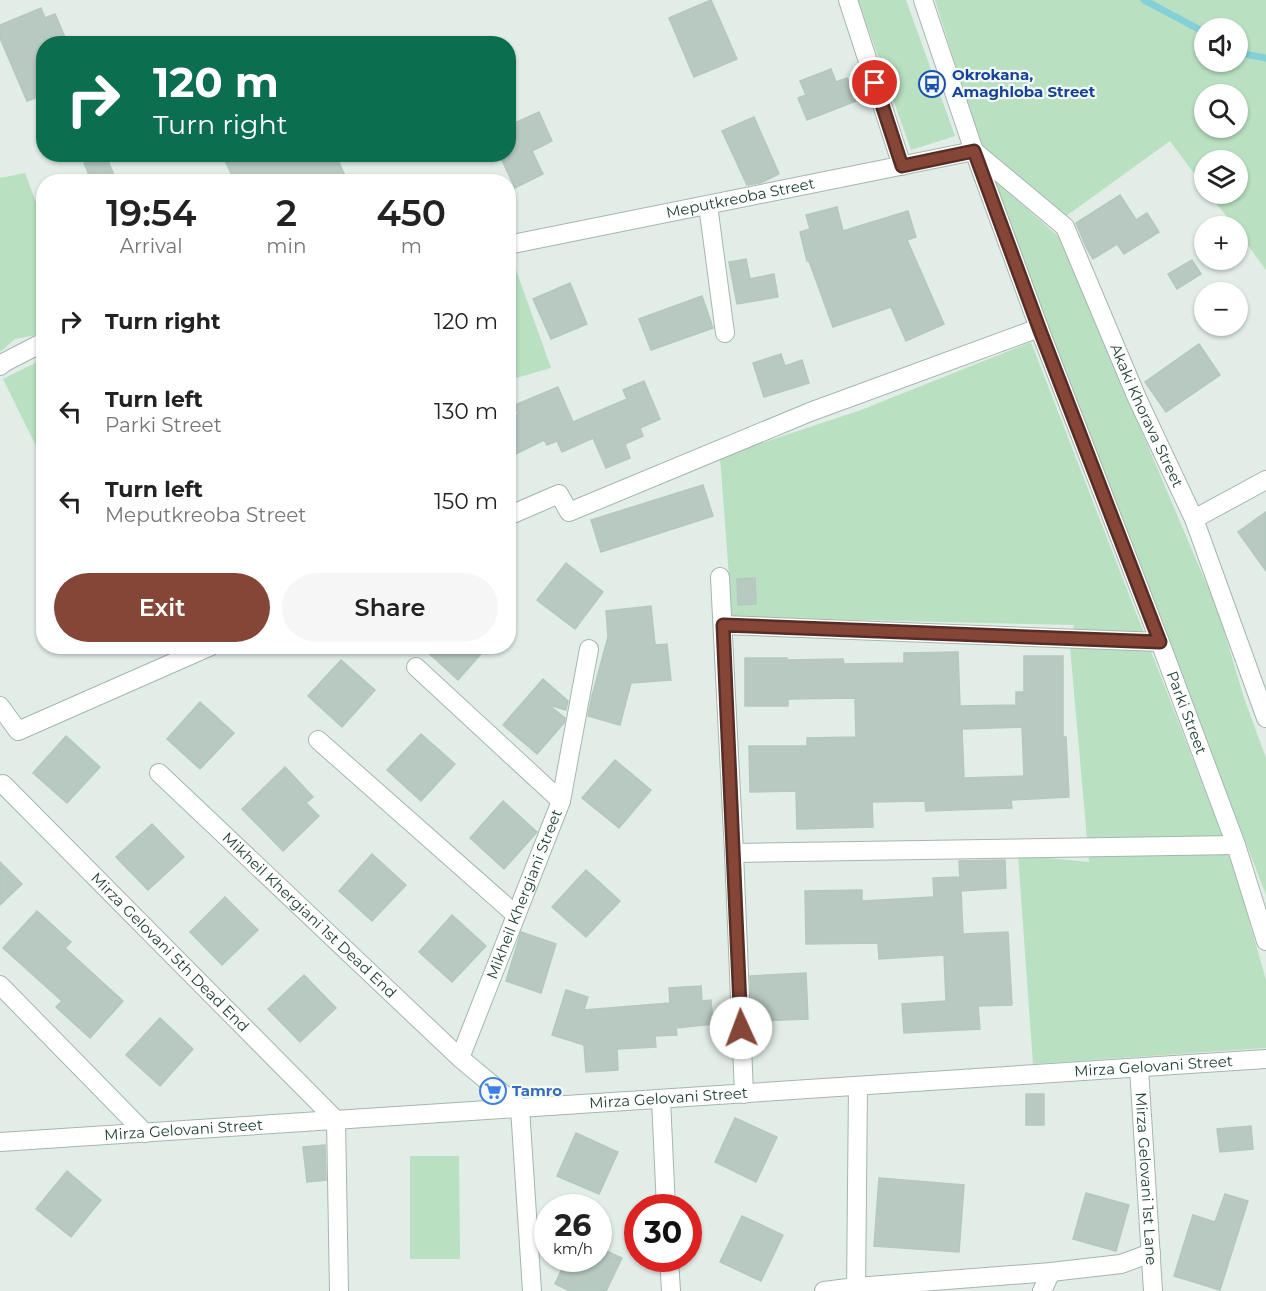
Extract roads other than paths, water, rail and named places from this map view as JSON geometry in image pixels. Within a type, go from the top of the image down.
[{"type":"street","points":[[848,0],[902,166]]},
{"type":"street","name":"Parki Street","points":[[923,0],[974,151],[1039,328],[1236,845],[1266,941]]},
{"type":"street","name":"Meputkreoba Street","points":[[516,243],[974,151]]},
{"type":"street","name":"Akaki Khorava Street","points":[[974,151],[1065,227],[1137,398],[1194,519],[1266,718]]},
{"type":"street","points":[[708,205],[725,333]]},
{"type":"street","points":[[516,513],[559,494],[569,512],[810,412],[1039,328]]},
{"type":"street","points":[[0,366],[36,346]]},
{"type":"street","points":[[1194,519],[1266,480]]},
{"type":"street","points":[[720,577],[744,1094]]},
{"type":"street","points":[[723,625],[1160,642]]},
{"type":"street","name":"Mikheil Khergiani Street","points":[[460,1058],[561,801],[589,649]]},
{"type":"street","points":[[0,706],[18,731],[193,654]]},
{"type":"street","points":[[416,667],[561,801]]},
{"type":"street","points":[[318,740],[516,915]]},
{"type":"street","name":"Mikheil Khergiani 1st Dead End","points":[[159,773],[460,1058]]},
{"type":"street","name":"Mirza Gelovani 5th Dead End","points":[[3,784],[336,1120]]},
{"type":"street","points":[[734,853],[1236,845]]},
{"type":"street","points":[[0,985],[145,1133]]},
{"type":"street","points":[[460,1058],[520,1108],[532,1291]]},
{"type":"street","name":"Mirza Gelovani Street","points":[[0,1142],[1266,1059]]},
{"type":"street","name":"Mirza Gelovani 1st Lane","points":[[1139,1068],[1154,1291]]},
{"type":"street","points":[[856,1289],[858,1086]]},
{"type":"street","points":[[661,1099],[665,1194]]},
{"type":"street","points":[[336,1120],[339,1291]]},
{"type":"street","points":[[824,1291],[1120,1264],[1151,1253]]},
{"type":"street","points":[[670,1272],[671,1291]]},
{"type":"street","points":[[1042,1291],[1051,1272]]},
{"type":"waterway","points":[[1144,0],[1194,27]]},
{"type":"waterway","points":[[1248,54],[1266,58]]},
{"type":"place","name":"Okrokana, Amaghloba Street","points":[[932,84]]},
{"type":"place","name":"Tamro","points":[[493,1091]]}]
